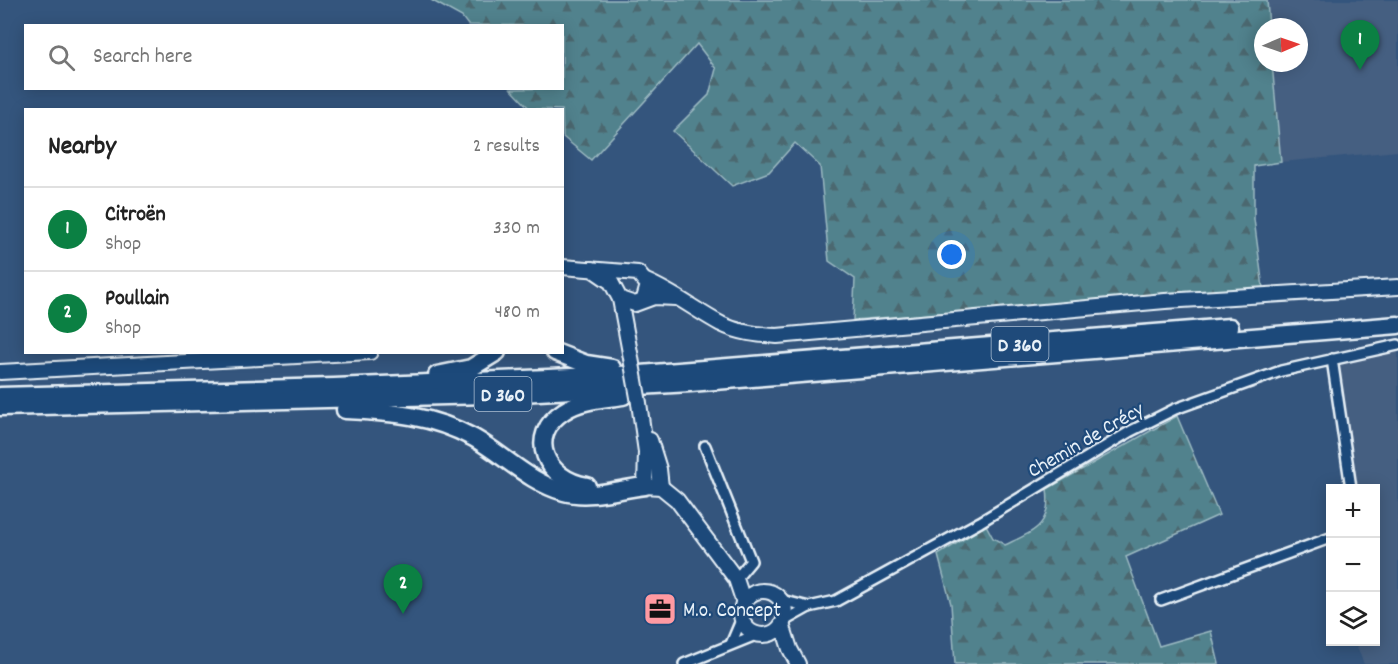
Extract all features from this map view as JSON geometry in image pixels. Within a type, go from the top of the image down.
[{"type":"highway","name":"D 360","points":[[0,396],[334,387],[641,374],[1398,314]]},
{"type":"highway","name":"D 360","points":[[0,407],[317,401],[487,395],[690,383],[1398,325]]},
{"type":"highway","points":[[334,387],[343,380],[449,374],[478,365],[494,354]]},
{"type":"highway","points":[[560,354],[586,364],[628,367],[641,374]]},
{"type":"highway","points":[[612,490],[574,484],[560,478],[549,467],[544,452],[545,436],[551,422],[564,411],[579,404],[628,395],[682,391],[690,383]]},
{"type":"highway","points":[[317,401],[329,409],[386,411],[430,418],[475,438],[536,480],[553,488],[579,494],[653,487]]},
{"type":"street","points":[[564,267],[590,267],[638,273],[646,281],[687,302],[722,324],[750,334],[777,336],[1165,301],[1398,287]]},
{"type":"street","points":[[590,267],[611,282],[618,295],[629,304],[665,297],[687,302]]},
{"type":"street","points":[[627,273],[618,280],[618,295],[653,487],[676,500],[736,579],[744,603],[742,618],[731,644]]},
{"type":"street","points":[[628,343],[631,320],[648,291],[646,281]]},
{"type":"street","name":"Chemin de Crécy","points":[[783,622],[809,607],[836,600],[913,559],[990,516],[1131,431],[1175,409],[1245,382],[1398,345]]},
{"type":"street","points":[[0,372],[333,354]]},
{"type":"street","points":[[1332,360],[1350,484]]},
{"type":"street","points":[[705,446],[752,561],[736,579]]},
{"type":"street","points":[[1161,600],[1326,539]]},
{"type":"street","points":[[736,579],[760,591],[772,593],[781,600],[785,610],[783,622],[798,664]]},
{"type":"street","points":[[744,603],[751,595],[760,591]]},
{"type":"street","name":"Chemin de Crécy","points":[[781,600],[809,607]]},
{"type":"street","points":[[742,618],[748,628],[758,634]]},
{"type":"street","points":[[684,664],[758,634],[772,633],[783,622]]},
{"type":"shaded area","points":[[1267,0],[1398,0],[1398,151],[1281,162],[1273,72],[1308,72],[1308,18],[1268,18]]},
{"type":"shaded area","points":[[1398,351],[1398,664],[1364,664],[1357,646],[1380,646],[1380,484],[1354,484],[1338,364]]},
{"type":"green space","points":[[431,0],[1267,0],[1268,18],[1254,18],[1254,72],[1273,72],[1281,162],[1254,166],[1254,219],[1263,288],[853,320],[855,279],[829,261],[820,166],[795,143],[769,172],[732,186],[673,131],[709,95],[716,69],[697,44],[591,160],[564,138],[564,108],[529,108],[512,90],[564,90],[564,24],[467,24],[462,17]]},
{"type":"green space","points":[[1177,416],[1219,515],[1126,557],[1159,646],[1211,631],[1219,664],[955,664],[951,604],[938,555],[986,525],[993,538],[1005,545],[1024,536],[1039,526],[1044,519],[1048,501],[1047,489]]},
{"type":"place","name":"Citroën","points":[[1360,70]]},
{"type":"place","name":"M.o. Concept","points":[[660,609]]},
{"type":"place","name":"Poullain","points":[[403,614]]}]
